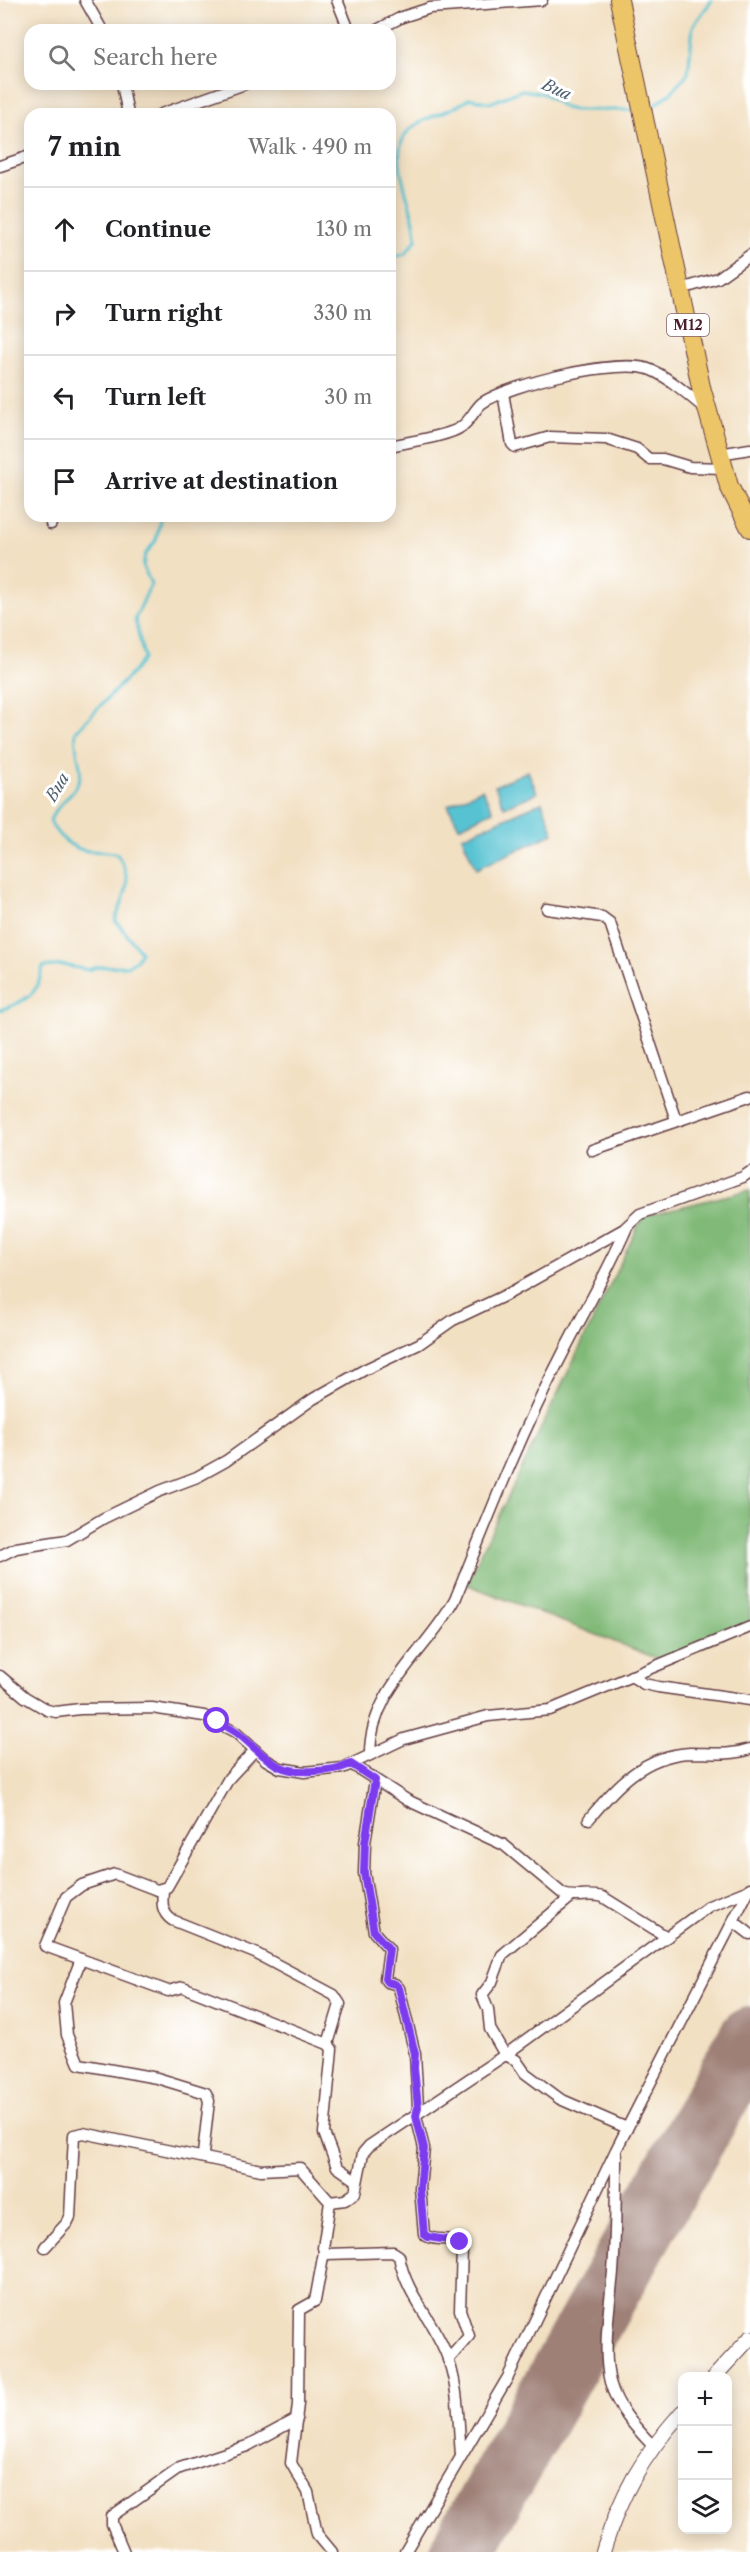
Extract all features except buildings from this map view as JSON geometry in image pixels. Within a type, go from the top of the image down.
[{"type":"highway","name":"M12","points":[[615,1],[640,99],[708,411],[721,461],[737,503],[750,528]]},
{"type":"street","points":[[85,0],[99,24]]},
{"type":"street","points":[[337,0],[347,24]]},
{"type":"street","points":[[390,24],[430,8],[481,2],[542,0]]},
{"type":"street","points":[[123,90],[127,108]]},
{"type":"street","points":[[178,108],[228,90]]},
{"type":"street","points":[[0,166],[24,158]]},
{"type":"street","points":[[681,289],[710,282],[750,255]]},
{"type":"street","points":[[396,444],[462,427],[483,403],[524,384],[565,375],[630,367],[649,369],[666,378],[708,411]]},
{"type":"street","points":[[503,393],[514,447],[550,437],[606,439],[637,449],[651,459],[663,459],[690,466],[721,461],[750,449]]},
{"type":"street","points":[[547,909],[602,917],[610,923],[676,1120]]},
{"type":"street","points":[[592,1150],[750,1096]]},
{"type":"street","points":[[0,1556],[16,1548],[67,1540],[142,1500],[196,1477],[226,1461],[313,1399],[364,1370],[419,1344],[453,1320],[508,1294],[628,1227],[640,1214],[743,1177],[750,1172]]},
{"type":"street","points":[[370,1755],[373,1728],[380,1708],[405,1667],[447,1615],[455,1600],[531,1418],[613,1261],[628,1227]]},
{"type":"street","points":[[0,1676],[25,1697],[47,1710],[56,1712],[80,1709],[152,1708],[204,1716],[235,1732],[280,1768],[290,1772],[329,1770],[351,1764],[404,1739],[488,1716],[550,1710],[750,1627]]},
{"type":"street","points":[[631,1676],[644,1684],[658,1687],[750,1700]]},
{"type":"street","points":[[589,1819],[620,1783],[657,1760],[678,1754],[725,1755],[750,1749]]},
{"type":"street","points":[[255,1750],[229,1778],[169,1885],[162,1890],[157,1890],[115,1874],[82,1885],[70,1893],[45,1946],[168,1990],[183,1987],[328,2044],[332,2049],[324,2133],[337,2167],[357,2181]]},
{"type":"street","points":[[351,1764],[407,1800],[504,1845],[563,1894],[571,1897],[592,1894],[603,1897],[667,1937]]},
{"type":"street","points":[[375,1780],[365,1843],[366,1896],[374,1932],[389,1949],[385,1979],[399,1988],[415,2054],[418,2107],[416,2116],[424,2148],[420,2188],[424,2234],[428,2237],[455,2240],[460,2242],[462,2248],[460,2310],[469,2336],[448,2360]]},
{"type":"street","points":[[405,2552],[508,2377],[616,2150],[749,1889]]},
{"type":"street","points":[[330,2202],[351,2198],[355,2193],[363,2153],[369,2146],[505,2055],[716,1902],[749,1889]]},
{"type":"street","points":[[162,1890],[162,1907],[172,1920],[255,1953],[334,1995],[340,2004],[328,2044]]},
{"type":"street","points":[[571,1897],[502,1954],[492,1982],[482,1995],[488,2009],[490,2029],[505,2055],[516,2060],[525,2073],[560,2099],[627,2128]]},
{"type":"street","points":[[733,1921],[750,1934]]},
{"type":"street","points":[[81,1959],[64,2003],[67,2035],[79,2064],[157,2078],[206,2093],[209,2101],[203,2154],[205,2158]]},
{"type":"street","points":[[45,2247],[70,2217],[73,2139],[78,2133],[261,2170],[300,2169],[330,2202],[315,2301],[299,2310],[297,2419],[291,2463],[308,2492],[317,2534],[332,2552]]},
{"type":"street","points":[[616,2150],[615,2234],[608,2334],[608,2371],[620,2408],[653,2446]]},
{"type":"street","points":[[324,2252],[327,2254],[397,2254],[405,2281],[428,2317],[448,2360],[456,2392],[461,2455]]},
{"type":"street","points":[[719,2372],[750,2338]]},
{"type":"street","points":[[603,2552],[618,2506],[653,2446],[678,2417]]},
{"type":"street","points":[[124,2552],[112,2524],[112,2516],[180,2468],[198,2460],[247,2446],[297,2419]]},
{"type":"green space","points":[[750,1190],[750,1625],[666,1662],[466,1584],[643,1216]]},
{"type":"water","points":[[528,771],[537,793],[504,807],[495,786]]},
{"type":"water","points":[[482,789],[493,811],[459,827],[448,805]]},
{"type":"water","points":[[542,802],[554,833],[476,869],[462,837]]},
{"type":"waterway","name":"Bua","points":[[650,108],[670,94],[688,73],[693,26],[712,0]]},
{"type":"waterway","name":"Bua","points":[[396,256],[405,254],[416,240],[412,212],[400,165],[400,150],[404,137],[413,127],[426,119],[470,98],[490,103],[522,90],[545,94],[565,108],[574,110],[637,110]]},
{"type":"waterway","name":"Bua","points":[[0,1010],[31,995],[38,984],[43,967],[63,965],[88,970],[97,967],[127,966],[136,960],[141,952],[115,920],[127,887],[125,872],[117,854],[83,850],[71,845],[60,836],[50,820],[74,789],[80,777],[76,731],[144,658],[135,619],[151,584],[143,566],[145,555],[156,540],[160,522]]},
{"type":"runway","points":[[461,2552],[750,2039]]},
{"type":"route","points":[[217,1721],[242,1737],[266,1760],[290,1772],[329,1770],[351,1764],[375,1780],[365,1843],[366,1896],[374,1932],[389,1949],[385,1979],[399,1988],[415,2054],[414,2068],[418,2097],[416,2116],[424,2148],[420,2188],[424,2234],[428,2237],[460,2242]]}]
